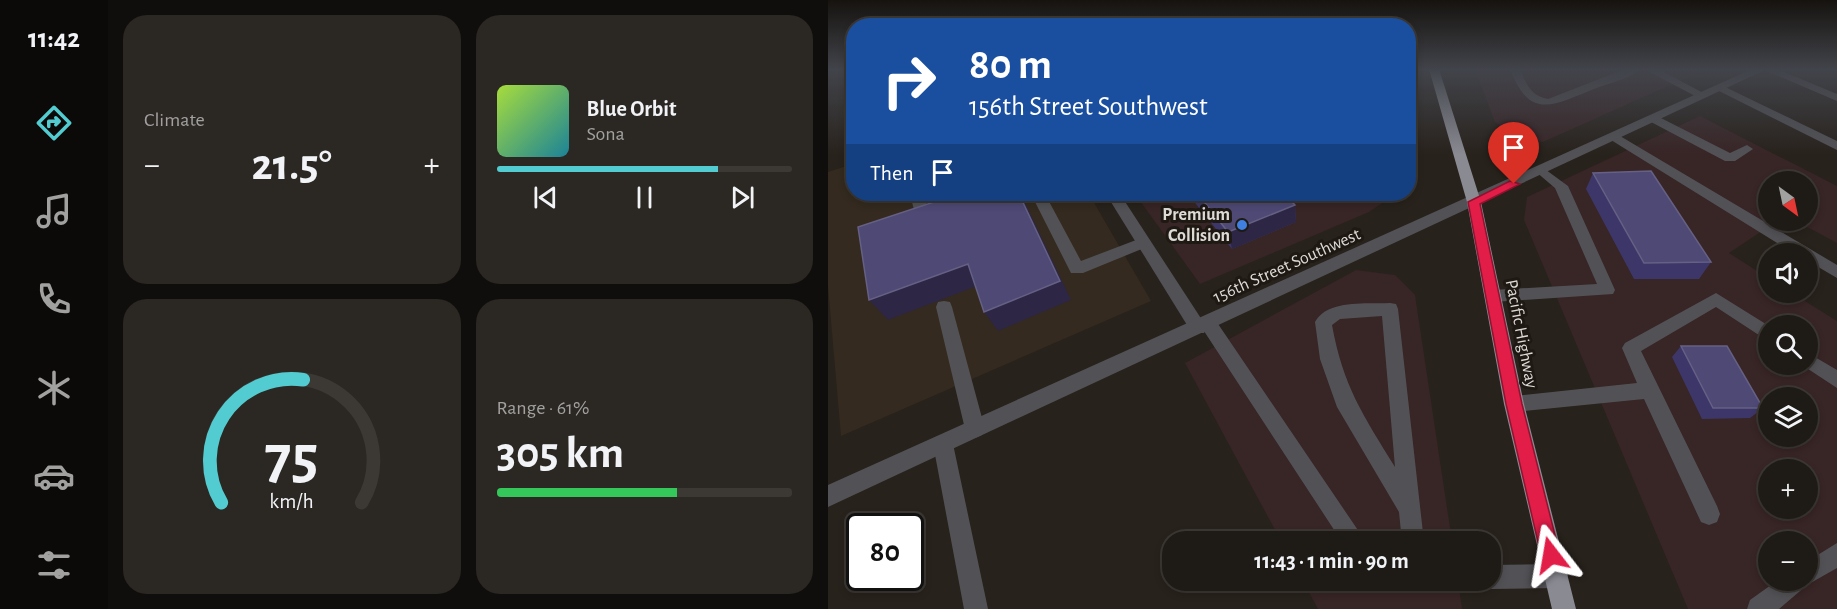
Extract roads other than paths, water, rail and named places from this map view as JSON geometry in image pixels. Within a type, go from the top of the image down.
[{"type":"highway","name":"Pacific Highway","points":[[1443,97],[1474,202],[1514,404],[1564,609]]},
{"type":"street","points":[[1529,97],[1537,102],[1549,103],[1563,97]]},
{"type":"street","name":"156th Street Southwest","points":[[828,496],[1700,97]]},
{"type":"street","points":[[1740,97],[1837,146]]},
{"type":"street","points":[[1655,119],[1731,158],[1747,149]]},
{"type":"street","points":[[1615,137],[1789,243]]},
{"type":"street","points":[[1493,296],[1607,290],[1561,186],[1542,171]]},
{"type":"street","points":[[918,201],[924,222]]},
{"type":"street","points":[[1042,201],[1077,269],[1144,242]]},
{"type":"street","points":[[1118,201],[1347,531]]},
{"type":"street","points":[[1818,261],[1837,272]]},
{"type":"street","points":[[1709,514],[1631,348],[1716,298],[1758,327]]},
{"type":"street","points":[[944,307],[975,429]]},
{"type":"street","points":[[1410,509],[1347,407],[1332,368],[1323,322],[1336,313],[1390,309],[1410,509],[1412,531]]},
{"type":"street","points":[[1818,367],[1837,380]]},
{"type":"street","points":[[1514,404],[1649,390]]},
{"type":"street","points":[[943,444],[976,609]]},
{"type":"street","points":[[1818,567],[1837,554]]},
{"type":"street","points":[[1501,577],[1556,576]]},
{"type":"street","points":[[1759,609],[1783,591]]},
{"type":"place","name":"Premium Collision","points":[[1242,225]]}]
